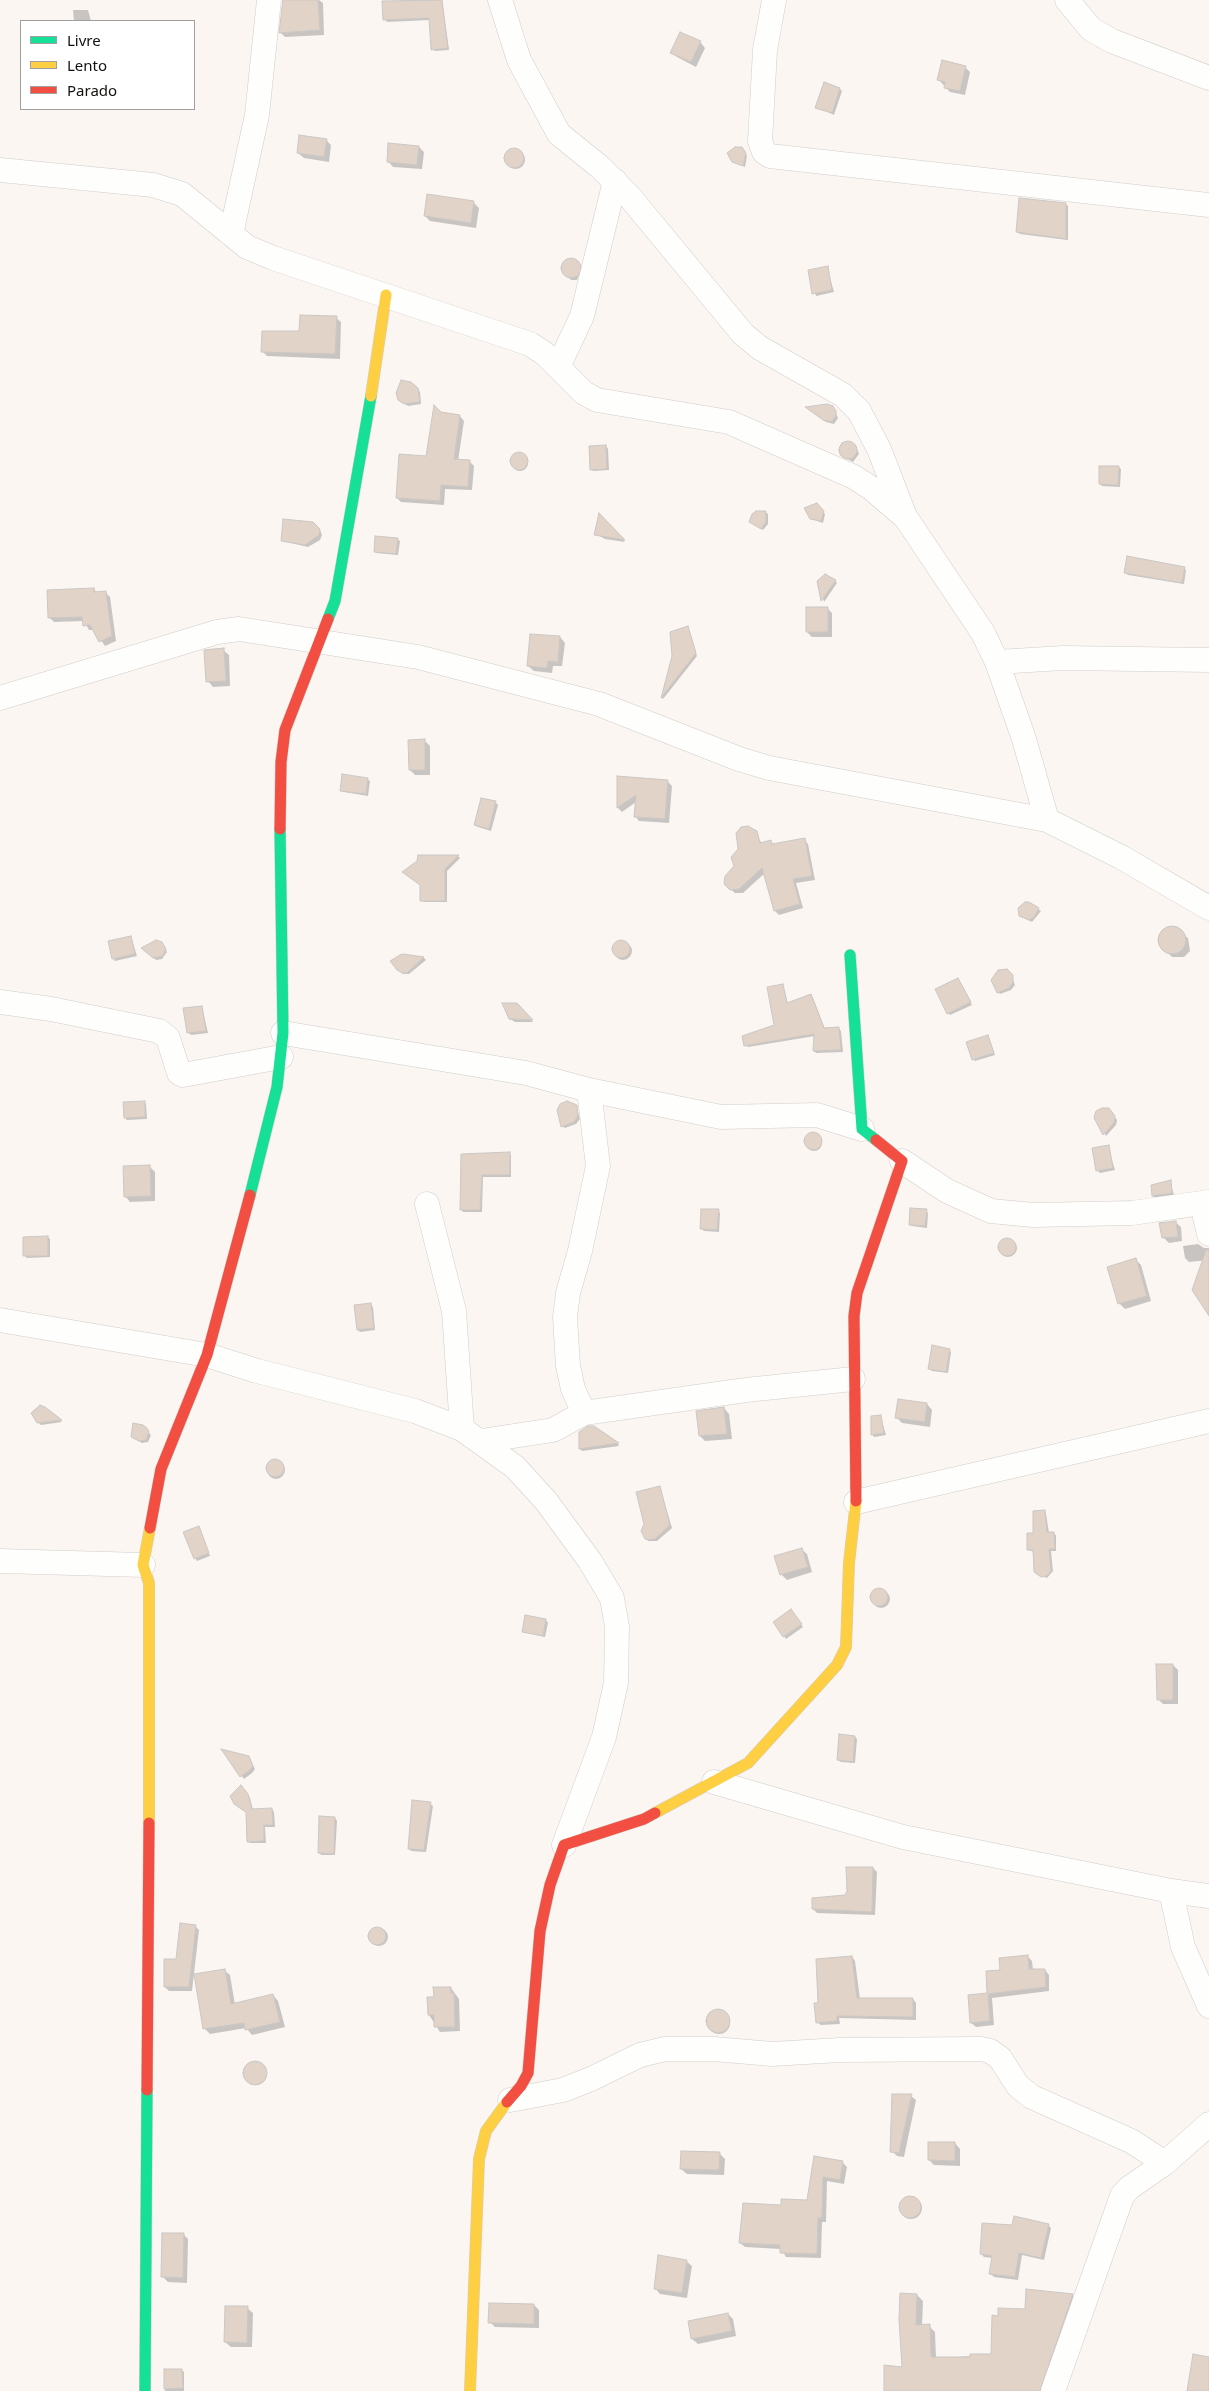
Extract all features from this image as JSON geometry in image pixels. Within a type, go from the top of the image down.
[{"type":"street","points":[[231,234],[257,115],[268,0]]},
{"type":"street","points":[[500,0],[519,60],[559,134],[600,167],[629,196],[743,334],[760,348],[843,395],[859,411],[879,449],[906,518],[983,634],[997,662],[1024,739],[1048,820]]},
{"type":"street","points":[[774,0],[765,50],[760,141],[764,152],[770,156],[1209,205]]},
{"type":"street","points":[[1067,0],[1091,29],[1112,41],[1209,78]]},
{"type":"street","points":[[0,170],[153,185],[182,194],[248,247],[273,258],[530,344],[558,367],[584,393],[596,400],[729,422],[854,477],[906,518]]},
{"type":"street","points":[[558,367],[582,316],[614,182]]},
{"type":"street","points":[[145,2391],[150,1691],[149,1583],[143,1565],[161,1469],[207,1355],[235,1256],[277,1087],[283,1033],[279,879],[281,762],[286,730],[335,601],[364,440],[386,295]]},
{"type":"street","points":[[0,698],[217,632],[239,628],[320,643],[418,657],[580,699],[640,719],[739,759],[769,768],[1048,820],[1113,852],[1209,908]]},
{"type":"street","points":[[997,662],[1063,658],[1209,660]]},
{"type":"street","points":[[850,955],[862,1129]]},
{"type":"street","points":[[0,1002],[51,1009],[159,1031],[168,1038],[179,1073],[182,1075],[281,1057]]},
{"type":"street","points":[[283,1033],[526,1074],[589,1090],[721,1117],[817,1115],[862,1129],[902,1161],[946,1191],[992,1211],[1033,1215],[1132,1213],[1205,1203],[1209,1234]]},
{"type":"street","points":[[584,1413],[573,1389],[568,1366],[565,1317],[568,1293],[580,1251],[598,1166],[589,1090]]},
{"type":"street","points":[[564,1845],[644,1818],[748,1763],[844,1655],[846,1647],[848,1563],[856,1502],[854,1316],[857,1294],[902,1161]]},
{"type":"street","points":[[427,1204],[454,1311],[472,1435]]},
{"type":"street","points":[[0,1320],[207,1355],[257,1371],[415,1411],[472,1435],[515,1468],[546,1501],[590,1561],[612,1598],[616,1627],[616,1683],[604,1737],[550,1885],[540,1931],[528,2073],[486,2131],[479,2159],[470,2391]]},
{"type":"street","points":[[472,1435],[553,1430],[584,1413],[746,1390],[854,1379]]},
{"type":"street","points":[[856,1502],[1209,1421]]},
{"type":"street","points":[[0,1561],[143,1565]]},
{"type":"street","points":[[714,1782],[903,1837],[1171,1891],[1209,1896]]},
{"type":"street","points":[[1171,1891],[1183,1947],[1209,2006]]},
{"type":"street","points":[[510,2100],[563,2090],[591,2079],[640,2055],[665,2049],[714,2049],[772,2054],[840,2050],[981,2050],[990,2051],[1000,2058],[1018,2086],[1032,2097],[1131,2141],[1165,2163]]},
{"type":"street","points":[[1053,2391],[1122,2196],[1129,2188],[1165,2163],[1209,2124]]},
{"type":"building","points":[[283,0],[318,0],[320,30],[279,33]]},
{"type":"building","points":[[442,0],[448,48],[431,50],[429,18],[383,20],[382,1]]},
{"type":"building","points":[[680,32],[701,41],[691,62],[670,53]]},
{"type":"building","points":[[942,60],[966,66],[960,91],[944,88],[945,82],[937,80]]},
{"type":"building","points":[[824,82],[840,88],[832,113],[815,108]]},
{"type":"building","points":[[299,135],[327,139],[324,157],[297,153]]},
{"type":"building","points":[[388,143],[419,146],[417,165],[387,162]]},
{"type":"building","points":[[735,147],[742,147],[746,153],[743,166],[732,162],[727,153]]},
{"type":"building","points":[[514,148],[521,151],[524,158],[521,165],[514,168],[507,165],[504,158],[507,151]]},
{"type":"building","points":[[427,194],[474,201],[471,223],[424,216]]},
{"type":"building","points":[[1019,198],[1066,203],[1066,239],[1016,232]]},
{"type":"building","points":[[571,258],[578,261],[581,268],[578,275],[571,278],[564,275],[561,268],[564,261]]},
{"type":"building","points":[[828,266],[832,290],[812,294],[808,270]]},
{"type":"building","points":[[300,315],[337,316],[335,354],[261,352],[262,331],[299,331]]},
{"type":"building","points":[[401,380],[411,382],[418,388],[420,402],[404,404],[398,400],[396,393]]},
{"type":"building","points":[[827,404],[833,406],[836,411],[836,416],[831,422],[823,420],[805,407]]},
{"type":"building","points":[[434,405],[441,412],[460,415],[454,459],[470,460],[468,487],[441,485],[440,501],[396,498],[399,454],[426,456]]},
{"type":"building","points":[[844,441],[852,441],[857,446],[855,457],[844,459],[839,454],[839,446]]},
{"type":"building","points":[[606,445],[607,469],[590,470],[589,446]]},
{"type":"building","points":[[519,452],[525,455],[528,461],[525,467],[519,470],[513,467],[510,461],[513,455]]},
{"type":"building","points":[[1099,466],[1119,466],[1118,485],[1099,484]]},
{"type":"building","points":[[817,503],[824,511],[821,521],[810,519],[804,508]]},
{"type":"building","points":[[756,511],[766,511],[766,522],[761,529],[749,522],[752,514]]},
{"type":"building","points":[[599,513],[625,540],[594,535]]},
{"type":"building","points":[[283,519],[313,522],[320,529],[319,535],[305,545],[281,541]]},
{"type":"building","points":[[375,536],[398,538],[396,554],[374,552]]},
{"type":"building","points":[[1127,556],[1185,567],[1182,583],[1124,573]]},
{"type":"building","points":[[825,574],[836,580],[821,601],[817,581]]},
{"type":"building","points":[[94,588],[94,592],[106,591],[112,636],[99,642],[90,625],[83,626],[82,617],[48,618],[47,590]]},
{"type":"building","points":[[806,607],[828,607],[828,632],[806,632]]},
{"type":"building","points":[[688,626],[696,653],[661,698],[672,656],[670,632]]},
{"type":"building","points":[[530,634],[560,636],[558,662],[548,661],[547,668],[527,666]]},
{"type":"building","points":[[224,648],[226,681],[206,682],[204,650]]},
{"type":"building","points":[[425,739],[425,770],[409,770],[408,740]]},
{"type":"building","points":[[342,774],[368,778],[366,794],[340,791]]},
{"type":"building","points":[[617,776],[668,780],[665,819],[634,817],[636,795],[617,808]]},
{"type":"building","points":[[481,798],[496,801],[489,829],[474,825]]},
{"type":"building","points":[[748,826],[757,831],[760,843],[771,840],[772,844],[805,838],[812,876],[793,879],[800,904],[774,911],[762,868],[739,889],[730,890],[724,884],[725,876],[734,866],[731,857],[738,849],[736,833],[741,827]]},
{"type":"building","points":[[418,855],[459,855],[445,869],[445,901],[420,901],[420,885],[402,872],[417,861]]},
{"type":"building","points":[[1025,902],[1029,902],[1039,908],[1034,917],[1029,920],[1019,916],[1018,908]]},
{"type":"building","points":[[1172,926],[1182,930],[1186,940],[1182,950],[1172,954],[1162,950],[1158,940],[1162,930]]},
{"type":"building","points":[[131,936],[135,954],[112,959],[108,941]]},
{"type":"building","points":[[156,940],[162,942],[166,949],[163,956],[153,958],[141,948]]},
{"type":"building","points":[[621,940],[627,943],[630,949],[627,955],[621,958],[615,955],[612,949],[615,943]]},
{"type":"building","points":[[400,955],[424,957],[407,973],[402,973],[390,961]]},
{"type":"building","points":[[1007,969],[1013,975],[1013,982],[1009,988],[997,993],[991,980],[998,970]]},
{"type":"building","points":[[958,978],[971,1002],[947,1014],[935,989]]},
{"type":"building","points":[[783,984],[787,1003],[811,994],[824,1028],[839,1027],[841,1050],[813,1051],[814,1034],[744,1046],[742,1036],[774,1025],[767,987]]},
{"type":"building","points":[[502,1003],[517,1003],[533,1020],[509,1019]]},
{"type":"building","points":[[202,1006],[206,1031],[187,1033],[183,1008]]},
{"type":"building","points":[[988,1035],[994,1053],[972,1060],[966,1042]]},
{"type":"building","points":[[145,1101],[145,1117],[124,1118],[123,1102]]},
{"type":"building","points":[[567,1101],[577,1105],[578,1116],[574,1122],[561,1127],[557,1110],[560,1104]]},
{"type":"building","points":[[1102,1108],[1109,1108],[1115,1116],[1114,1123],[1103,1135],[1094,1118],[1096,1111]]},
{"type":"building","points":[[813,1132],[819,1135],[822,1141],[819,1147],[813,1150],[807,1147],[804,1141],[807,1135]]},
{"type":"building","points":[[1109,1145],[1113,1168],[1096,1171],[1092,1148]]},
{"type":"building","points":[[510,1152],[510,1175],[482,1175],[480,1210],[460,1210],[461,1154]]},
{"type":"building","points":[[150,1165],[151,1196],[124,1197],[123,1166]]},
{"type":"building","points":[[1171,1180],[1172,1193],[1152,1196],[1151,1185]]},
{"type":"building","points":[[910,1208],[927,1209],[925,1226],[909,1225]]},
{"type":"building","points":[[701,1209],[719,1209],[717,1230],[700,1229]]},
{"type":"building","points":[[1176,1221],[1178,1237],[1162,1238],[1159,1223]]},
{"type":"building","points":[[48,1236],[48,1256],[23,1256],[23,1237]]},
{"type":"building","points":[[1003,1238],[1011,1238],[1016,1243],[1014,1254],[1003,1256],[998,1251],[998,1243]]},
{"type":"building","points":[[1206,1250],[1209,1250],[1209,1316],[1192,1290]]},
{"type":"building","points":[[1136,1258],[1147,1296],[1118,1304],[1107,1267]]},
{"type":"building","points":[[371,1303],[374,1328],[357,1330],[354,1305]]},
{"type":"building","points":[[932,1345],[950,1349],[946,1372],[928,1369]]},
{"type":"building","points":[[898,1399],[927,1403],[925,1422],[895,1418]]},
{"type":"building","points":[[40,1405],[62,1420],[37,1423],[31,1413]]},
{"type":"building","points":[[724,1407],[727,1434],[699,1436],[696,1411]]},
{"type":"building","points":[[881,1415],[884,1433],[871,1435],[871,1416]]},
{"type":"building","points":[[133,1423],[147,1428],[149,1432],[146,1440],[139,1441],[131,1437]]},
{"type":"building","points":[[588,1426],[594,1426],[619,1443],[579,1449],[579,1432]]},
{"type":"building","points":[[271,1459],[279,1459],[284,1464],[282,1475],[271,1477],[266,1472],[266,1464]]},
{"type":"building","points":[[660,1486],[670,1525],[655,1539],[649,1540],[645,1539],[641,1531],[644,1524],[636,1492]]},
{"type":"building","points":[[1045,1510],[1047,1532],[1054,1532],[1055,1549],[1049,1549],[1051,1571],[1047,1576],[1041,1577],[1034,1572],[1033,1550],[1027,1550],[1027,1533],[1033,1533],[1033,1511]]},
{"type":"building","points":[[199,1526],[209,1553],[194,1559],[183,1532]]},
{"type":"building","points":[[802,1548],[808,1567],[780,1575],[774,1556]]},
{"type":"building","points":[[875,1588],[883,1588],[888,1593],[886,1604],[875,1606],[870,1601],[870,1593]]},
{"type":"building","points":[[791,1609],[802,1624],[783,1637],[773,1622]]},
{"type":"building","points":[[525,1615],[546,1619],[543,1636],[522,1632]]},
{"type":"building","points":[[1156,1664],[1173,1664],[1173,1700],[1157,1700]]},
{"type":"building","points":[[839,1734],[855,1736],[853,1762],[837,1760]]},
{"type":"building","points":[[221,1749],[249,1756],[253,1766],[240,1777]]},
{"type":"building","points":[[241,1785],[248,1794],[252,1809],[272,1808],[273,1825],[264,1825],[264,1841],[247,1842],[246,1812],[234,1804],[230,1796]]},
{"type":"building","points":[[412,1800],[431,1802],[424,1850],[408,1849]]},
{"type":"building","points":[[319,1816],[335,1817],[334,1854],[318,1853]]},
{"type":"building","points":[[846,1867],[873,1867],[872,1912],[812,1909],[812,1898],[845,1895],[847,1891]]},
{"type":"building","points":[[180,1923],[196,1925],[189,1987],[164,1987],[164,1959],[176,1959]]},
{"type":"building","points":[[373,1927],[381,1927],[386,1932],[384,1943],[373,1945],[368,1940],[368,1932]]},
{"type":"building","points":[[1028,1955],[1029,1969],[1045,1969],[1046,1987],[988,1994],[990,2021],[970,2023],[968,1995],[987,1993],[986,1971],[1000,1970],[999,1958]]},
{"type":"building","points":[[852,1956],[857,1998],[913,1998],[913,2017],[837,2016],[837,2021],[816,2023],[814,2003],[818,2003],[816,1959]]},
{"type":"building","points":[[225,1969],[231,2004],[273,1994],[280,2022],[245,2030],[244,2023],[203,2029],[194,1974]]},
{"type":"building","points":[[433,1987],[451,1987],[451,1993],[454,1993],[455,2027],[434,2027],[434,2015],[428,2015],[427,1997],[434,1997]]},
{"type":"building","points":[[718,2009],[726,2013],[730,2021],[726,2029],[718,2033],[710,2029],[706,2021],[710,2013]]},
{"type":"building","points":[[255,2061],[260,2062],[266,2068],[266,2078],[260,2084],[255,2085],[250,2084],[244,2078],[243,2073],[244,2068],[250,2062]]},
{"type":"building","points":[[892,2094],[912,2094],[899,2153],[890,2152]]},
{"type":"building","points":[[928,2142],[955,2142],[955,2161],[928,2160]]},
{"type":"building","points":[[681,2151],[720,2152],[719,2170],[680,2169]]},
{"type":"building","points":[[814,2156],[843,2161],[840,2180],[823,2177],[822,2218],[818,2218],[817,2254],[780,2253],[780,2245],[739,2243],[743,2203],[781,2205],[781,2199],[807,2200]]},
{"type":"building","points":[[910,2196],[918,2199],[921,2207],[918,2215],[910,2218],[902,2215],[899,2207],[902,2199]]},
{"type":"building","points":[[1014,2216],[1049,2224],[1041,2258],[1019,2253],[1015,2277],[989,2274],[992,2256],[980,2254],[982,2223],[1012,2225]]},
{"type":"building","points":[[162,2233],[184,2233],[183,2278],[161,2277]]},
{"type":"building","points":[[658,2255],[687,2260],[682,2293],[654,2289]]},
{"type":"building","points":[[1026,2289],[1073,2294],[1040,2391],[884,2391],[884,2365],[902,2367],[899,2320],[900,2293],[917,2294],[916,2325],[930,2324],[931,2357],[970,2357],[970,2354],[991,2354],[992,2315],[998,2316],[998,2308],[1025,2309]]},
{"type":"building","points":[[489,2303],[534,2304],[534,2324],[488,2323]]},
{"type":"building","points":[[225,2306],[248,2306],[247,2343],[224,2342]]},
{"type":"building","points":[[728,2313],[732,2331],[691,2339],[688,2321]]},
{"type":"building","points":[[1193,2354],[1209,2357],[1209,2391],[1187,2391]]},
{"type":"building","points":[[164,2369],[182,2369],[183,2388],[164,2389]]},
{"type":"traffic: fast","points":[[328,619],[335,601],[371,396]]},
{"type":"traffic: fast","points":[[250,1195],[277,1087],[283,1033],[280,829]]},
{"type":"traffic: fast","points":[[850,955],[862,1129],[876,1140]]},
{"type":"traffic: fast","points":[[145,2391],[147,2090]]},
{"type":"traffic: slow","points":[[371,396],[386,295]]},
{"type":"traffic: slow","points":[[655,1813],[748,1763],[837,1665],[846,1647],[849,1563],[856,1501]]},
{"type":"traffic: slow","points":[[149,1823],[149,1583],[143,1565],[150,1528]]},
{"type":"traffic: slow","points":[[470,2391],[479,2159],[486,2131],[507,2102]]},
{"type":"traffic: jam","points":[[280,829],[281,762],[285,730],[328,619]]},
{"type":"traffic: jam","points":[[856,1501],[854,1316],[857,1293],[902,1161],[876,1140]]},
{"type":"traffic: jam","points":[[150,1528],[161,1469],[207,1355],[250,1195]]},
{"type":"traffic: jam","points":[[507,2102],[521,2086],[528,2073],[540,1931],[550,1885],[564,1845],[644,1819],[655,1813]]},
{"type":"traffic: jam","points":[[147,2090],[149,1823]]}]
